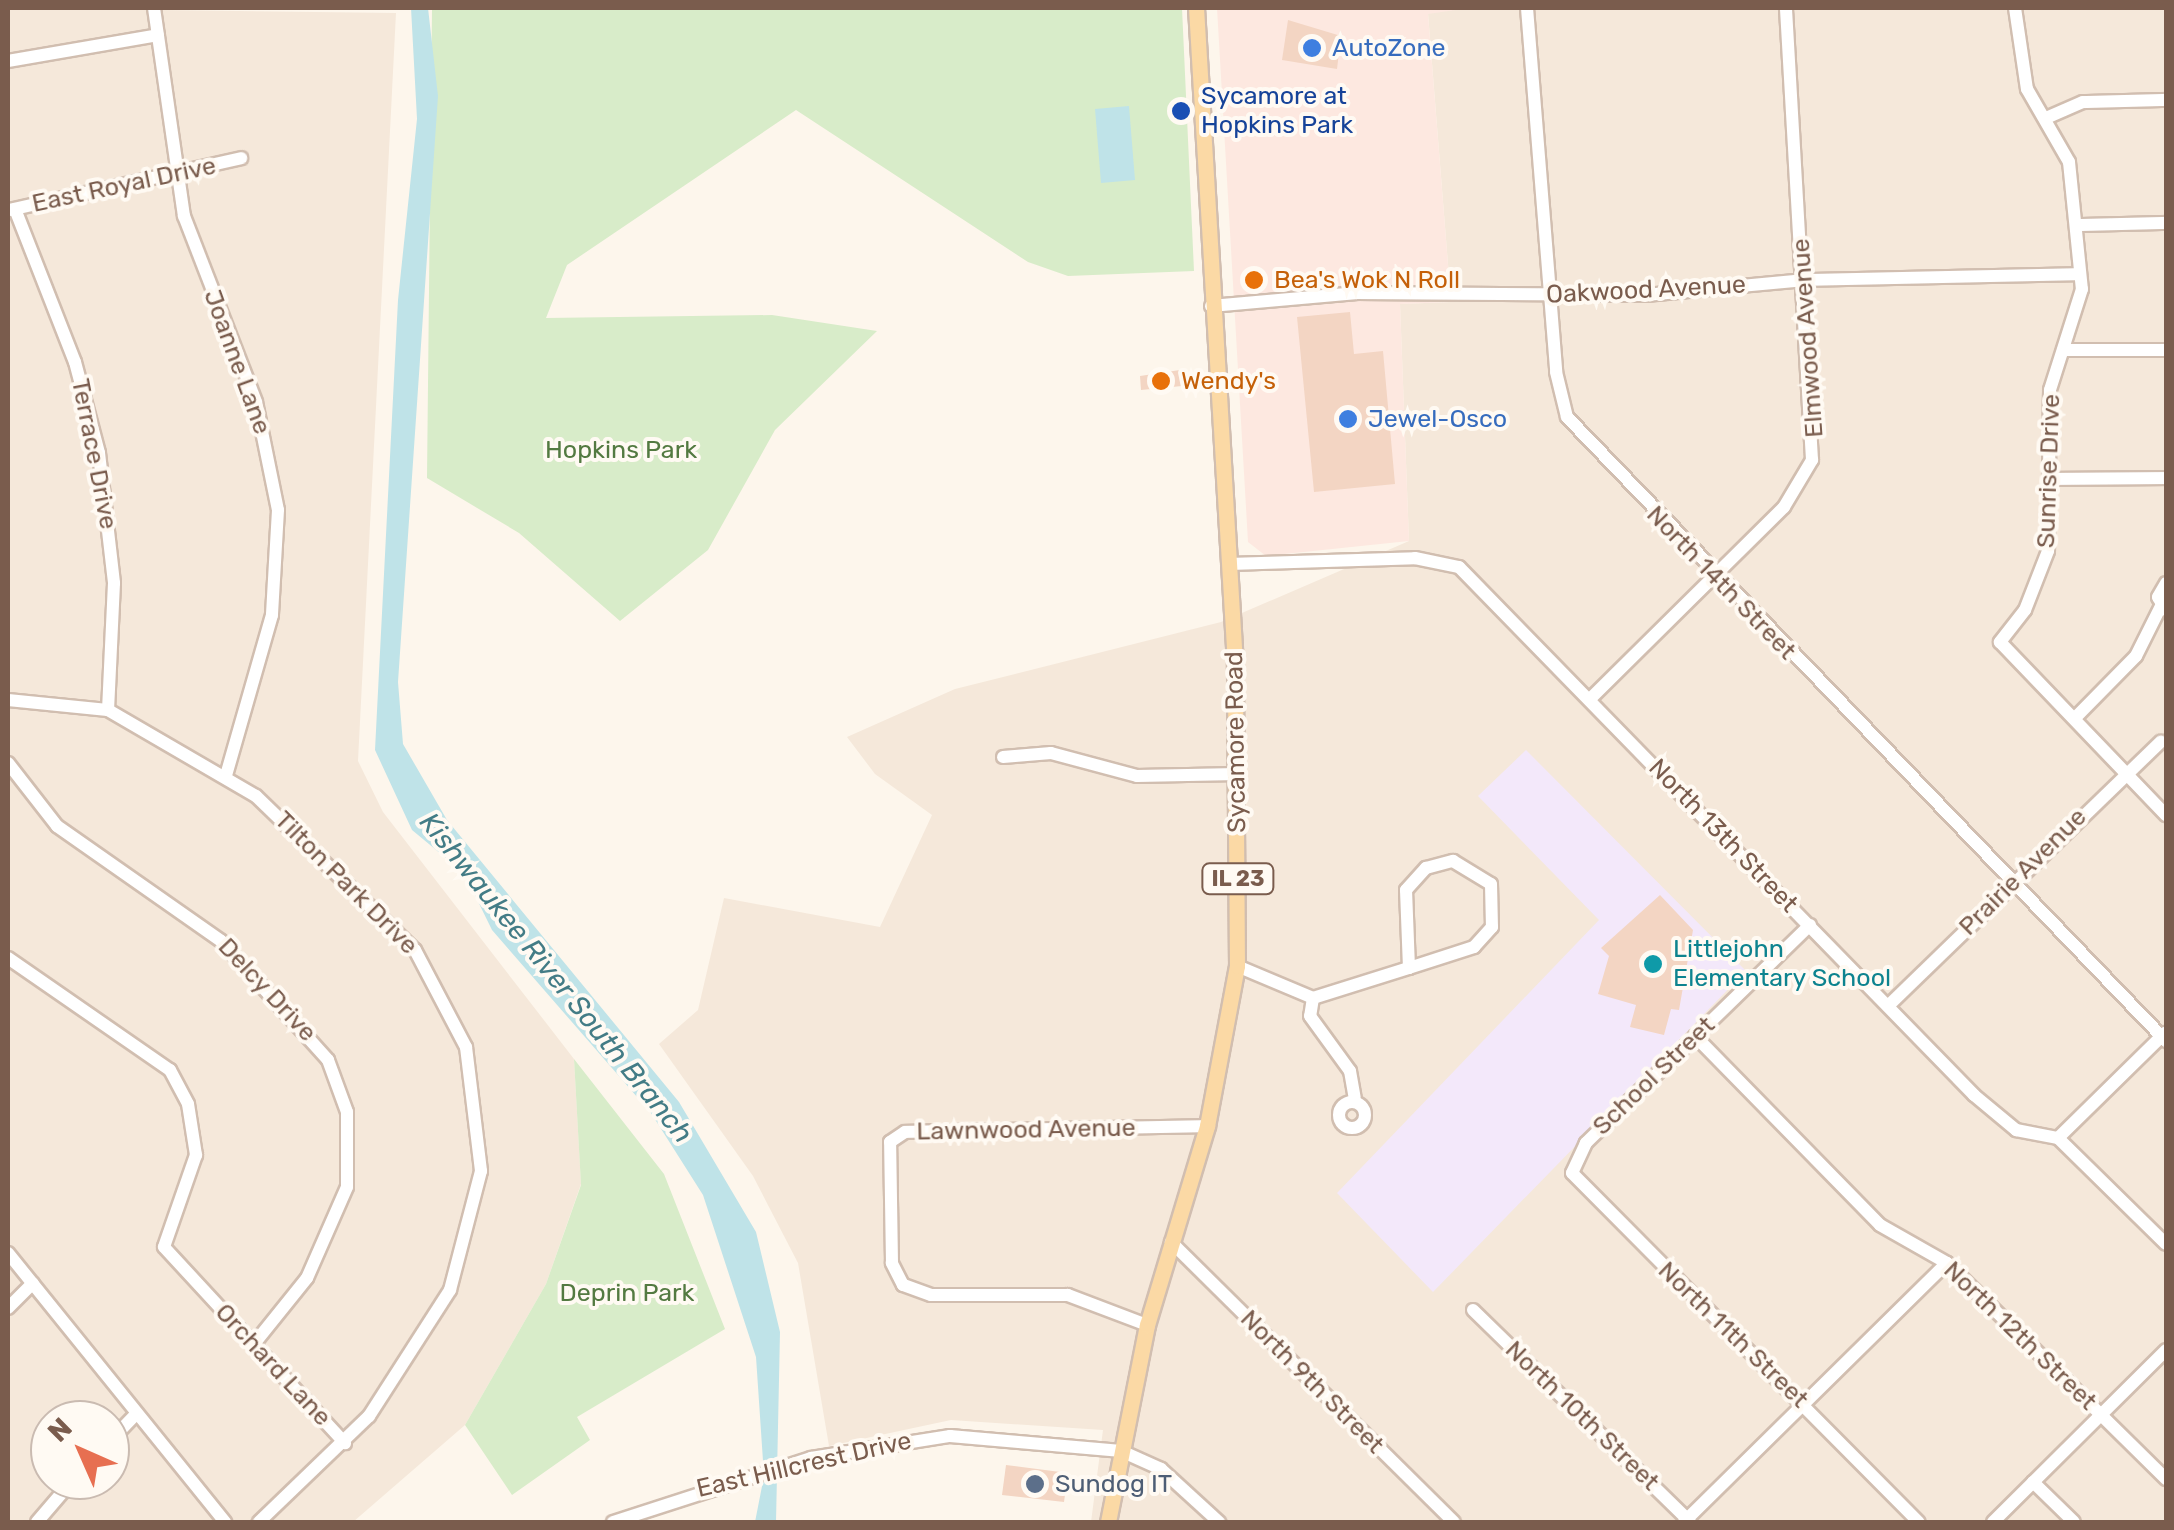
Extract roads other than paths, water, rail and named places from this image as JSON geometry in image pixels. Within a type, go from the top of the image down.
[{"type":"main road","name":"Sycamore Road","points":[[1108,1522],[1146,1325],[1207,1126],[1237,966],[1238,774],[1196,8]]},
{"type":"street","name":"Joanne Lane","points":[[154,8],[176,176],[265,432],[278,510],[272,616],[226,774]]},
{"type":"street","name":"North 14th Street","points":[[1527,8],[1567,417],[1715,578],[2165,1036]]},
{"type":"street","name":"Elmwood Avenue","points":[[1590,699],[1784,507],[1812,460],[1805,280],[1786,8]]},
{"type":"street","name":"Sunrise Drive","points":[[2015,8],[2019,62],[2069,162],[2080,274],[2066,350],[2050,390],[2050,479],[2042,575],[2000,642],[2075,718]]},
{"type":"street","points":[[8,60],[158,35]]},
{"type":"street","points":[[2046,118],[2083,102],[2166,100]]},
{"type":"street","name":"East Royal Drive","points":[[11,210],[176,176],[241,158]]},
{"type":"street","name":"Terrace Drive","points":[[11,210],[69,343],[99,453],[114,583],[108,710]]},
{"type":"street","points":[[2077,225],[2166,223]]},
{"type":"street","name":"Oakwood Avenue","points":[[1211,306],[1357,293],[1553,296],[1805,280],[2080,274]]},
{"type":"street","points":[[2066,350],[2166,350]]},
{"type":"street","points":[[2050,479],[2166,478]]},
{"type":"street","name":"North 13th Street","points":[[1229,564],[1449,562],[1590,699],[2002,1121],[2058,1138],[2166,1244]]},
{"type":"street","points":[[2166,584],[2164,608],[2136,656],[2075,718],[2166,814]]},
{"type":"street","name":"Tilton Park Drive","points":[[8,700],[108,710],[226,774],[306,837],[415,950],[454,1015],[477,1089],[482,1171],[464,1256],[412,1358],[345,1442],[259,1522]]},
{"type":"street","name":"Prairie Avenue","points":[[1888,1006],[2161,741]]},
{"type":"street","points":[[1002,757],[1051,753],[1137,776],[1238,774]]},
{"type":"street","name":"Delcy Drive","points":[[8,764],[57,826],[221,941],[328,1060],[347,1112],[347,1187],[307,1278],[254,1344]]},
{"type":"street","points":[[1237,966],[1313,998],[1409,968],[1488,934],[1496,898],[1476,868],[1444,861],[1409,884],[1409,968]]},
{"type":"street","name":"School Street","points":[[1586,1143],[1810,925]]},
{"type":"street","name":"Orchard Lane","points":[[8,958],[144,1044],[177,1080],[196,1155],[163,1243],[345,1442]]},
{"type":"street","points":[[1313,998],[1310,1016],[1350,1071],[1355,1098]]},
{"type":"street","name":"North 12th Street","points":[[1695,1036],[1880,1225],[1947,1262],[2166,1480]]},
{"type":"street","points":[[2058,1138],[2165,1036]]},
{"type":"street","name":"Lawnwood Avenue","points":[[1146,1325],[1068,1295],[943,1296],[903,1285],[892,1263],[888,1148],[906,1132],[1207,1126]]},
{"type":"street","name":"North 11th Street","points":[[1586,1143],[1572,1163],[1578,1182],[1920,1522]]},
{"type":"street","name":"North 9th Street","points":[[1171,1242],[1445,1520]]},
{"type":"street","points":[[8,1253],[225,1522]]},
{"type":"street","points":[[1687,1521],[1947,1262]]},
{"type":"street","points":[[8,1308],[33,1284]]},
{"type":"street","name":"North 10th Street","points":[[1473,1310],[1687,1521]]},
{"type":"street","points":[[1993,1522],[2166,1350]]},
{"type":"street","points":[[130,1420],[135,1415]]},
{"type":"street","name":"East Hillcrest Drive","points":[[612,1522],[745,1476],[811,1458],[950,1436],[1121,1452]]},
{"type":"street","points":[[1121,1452],[1160,1469],[1219,1522]]},
{"type":"street","points":[[2034,1482],[2074,1522]]},
{"type":"street","points":[[37,1522],[56,1500]]},
{"type":"water","name":"Kishwaukee River South Branch","points":[[411,8],[428,8],[438,96],[398,682],[403,744],[447,820],[679,1102],[756,1232],[780,1332],[776,1522],[755,1522],[764,1476],[756,1357],[703,1195],[651,1113],[492,930],[464,873],[412,830],[375,750],[398,300],[417,119]]},
{"type":"water","points":[[1129,106],[1135,180],[1101,183],[1095,109]]},
{"type":"place","name":"AutoZone","points":[[1312,48]]},
{"type":"place","name":"Sycamore at Hopkins Park","points":[[1181,111]]},
{"type":"place","name":"Bea's Wok N Roll","points":[[1254,280]]},
{"type":"place","name":"Wendy's","points":[[1161,381]]},
{"type":"place","name":"Jewel-Osco","points":[[1348,419]]},
{"type":"place","name":"Littlejohn Elementary School","points":[[1653,964]]},
{"type":"place","name":"Sundog IT","points":[[1035,1484]]},
{"type":"park label","name":"Hopkins Park","points":[[621,450]]},
{"type":"park label","name":"Deprin Park","points":[[627,1293]]}]
